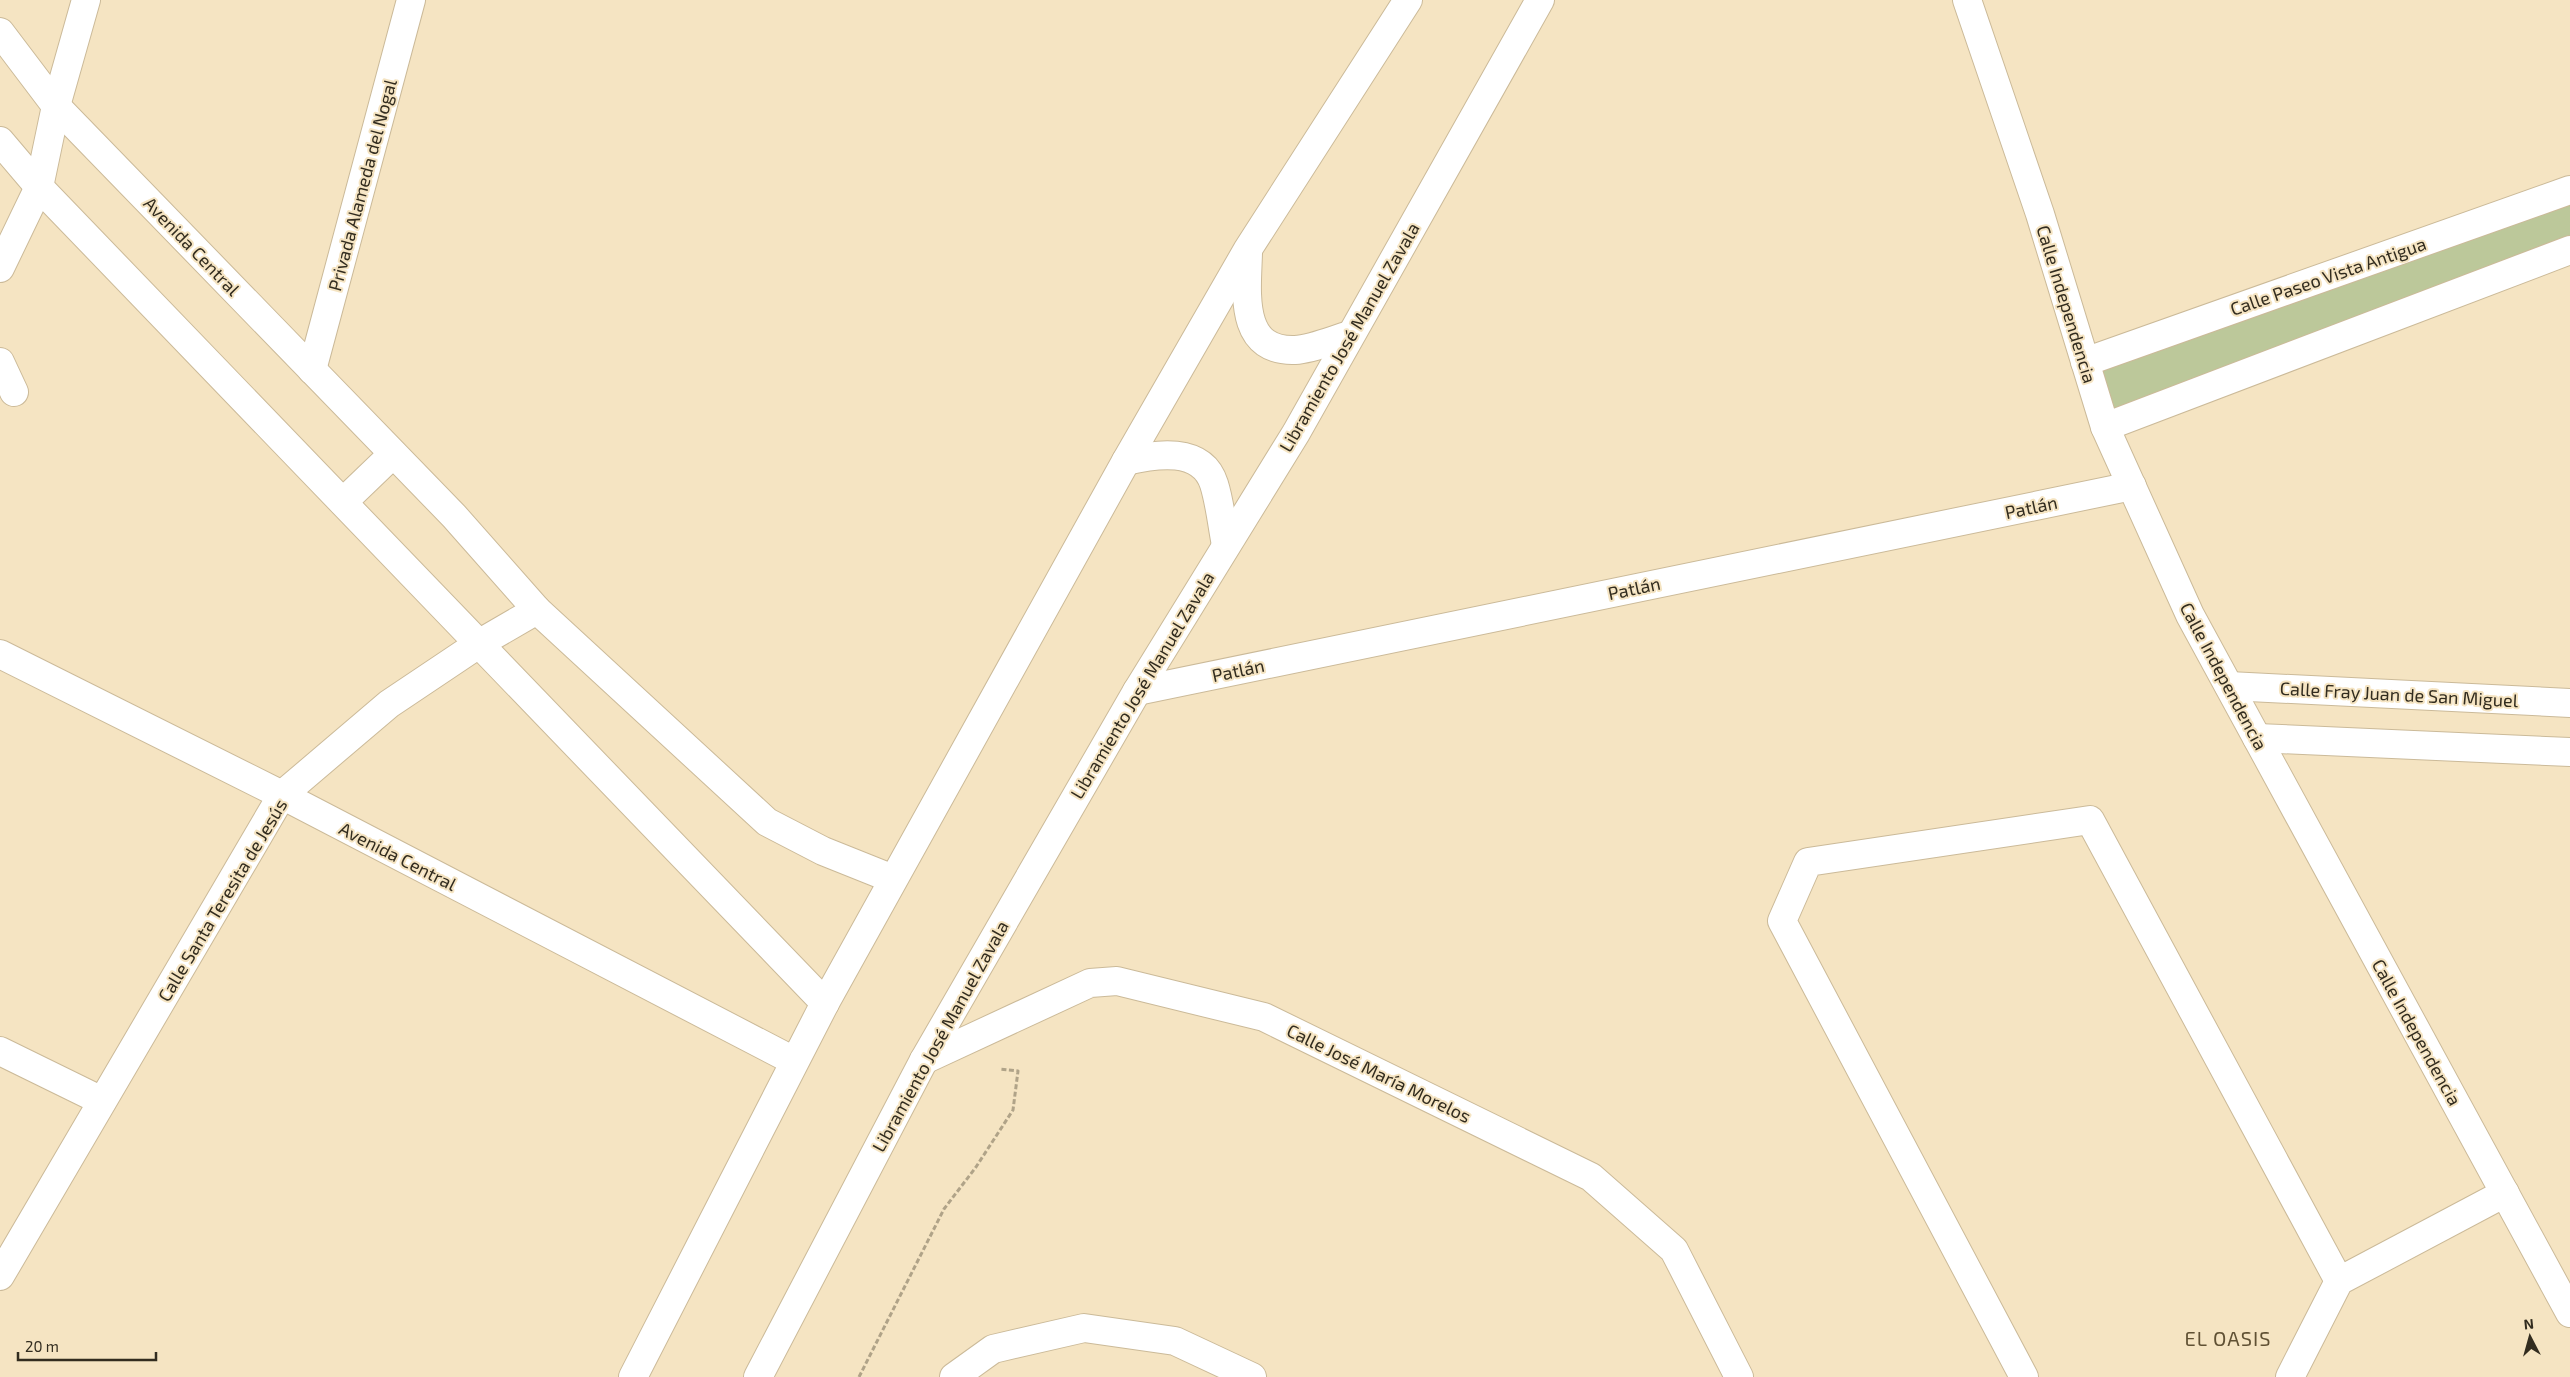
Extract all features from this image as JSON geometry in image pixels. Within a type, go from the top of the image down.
[{"type":"street","points":[[0,268],[8,234],[39,187],[56,106],[86,0]]},
{"type":"street","name":"Privada Alameda del Nogal","points":[[312,370],[412,0]]},
{"type":"street","points":[[633,1377],[794,1061],[1126,461],[1248,249],[1408,0]]},
{"type":"street","name":"Libramiento José Manuel Zavala","points":[[758,1377],[924,1060],[1136,691],[1296,433],[1540,0]]},
{"type":"street","name":"Calle Independencia","points":[[1967,0],[2040,214],[2105,427],[2190,615],[2570,1313]]},
{"type":"street","name":"Avenida Central","points":[[0,32],[56,106],[454,516],[537,610],[767,822],[822,851],[893,879]]},
{"type":"street","points":[[0,141],[39,187],[480,642],[825,1004]]},
{"type":"street","name":"Calle Paseo Vista Antigua","points":[[2085,362],[2570,190]]},
{"type":"street","points":[[1248,249],[1247,306],[1254,332],[1270,347],[1295,350],[1350,335]]},
{"type":"street","points":[[2105,427],[2570,250]]},
{"type":"street","points":[[0,362],[14,392]]},
{"type":"street","points":[[343,502],[393,454]]},
{"type":"street","points":[[1126,461],[1151,455],[1179,454],[1200,464],[1214,482],[1226,545]]},
{"type":"street","name":"Patlán","points":[[1136,691],[2132,486]]},
{"type":"street","name":"Calle Santa Teresita de Jesús","points":[[0,1276],[282,796],[389,704],[480,642],[537,610]]},
{"type":"street","name":"Avenida Central","points":[[0,654],[282,796],[794,1061]]},
{"type":"street","name":"Calle Fray Juan de San Miguel","points":[[2229,686],[2570,703]]},
{"type":"street","points":[[2258,738],[2570,752]]},
{"type":"street","points":[[2024,1377],[1782,921],[1808,862],[2090,820],[2339,1280]]},
{"type":"street","name":"Calle José María Morelos","points":[[924,1060],[1090,983],[1117,981],[1264,1017],[1591,1177],[1674,1250],[1739,1377]]},
{"type":"street","points":[[0,1050],[102,1101]]},
{"type":"street","points":[[2290,1377],[2339,1280],[2505,1193]]},
{"type":"street","points":[[954,1377],[993,1349],[1084,1328],[1175,1341],[1252,1377]]},
{"type":"path","points":[[859,1377],[944,1209],[976,1167],[1013,1110],[1018,1071],[990,1068]]},
{"type":"green space","points":[[2570,190],[2570,250],[2105,427],[2085,362]]},
{"type":"district","name":"EL OASIS","points":[[2228,1338]]}]
